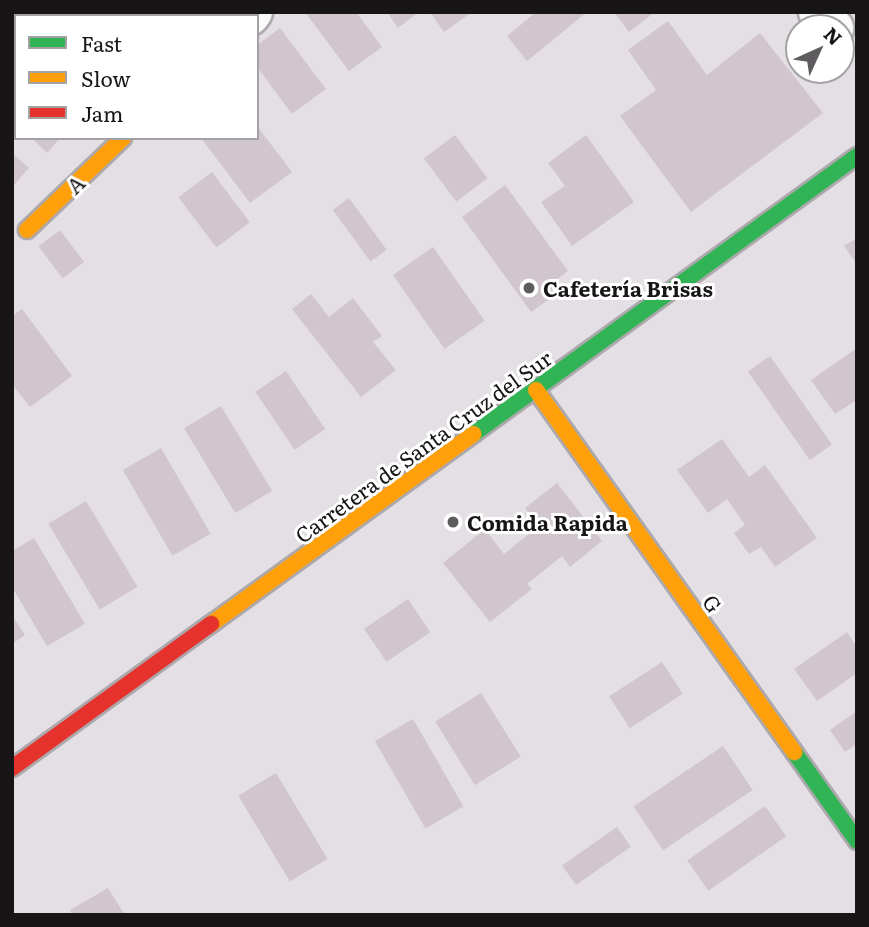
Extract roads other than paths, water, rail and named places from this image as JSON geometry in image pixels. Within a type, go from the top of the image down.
[{"type":"main road","name":"A","points":[[27,230],[121,140]]},
{"type":"main road","name":"Carretera de Santa Cruz del Sur","points":[[12,768],[857,156]]},
{"type":"main road","name":"G","points":[[536,390],[857,841]]},
{"type":"place","name":"Cafetería Brisas","points":[[529,288]]},
{"type":"place","name":"Comida Rapida","points":[[453,522]]}]
